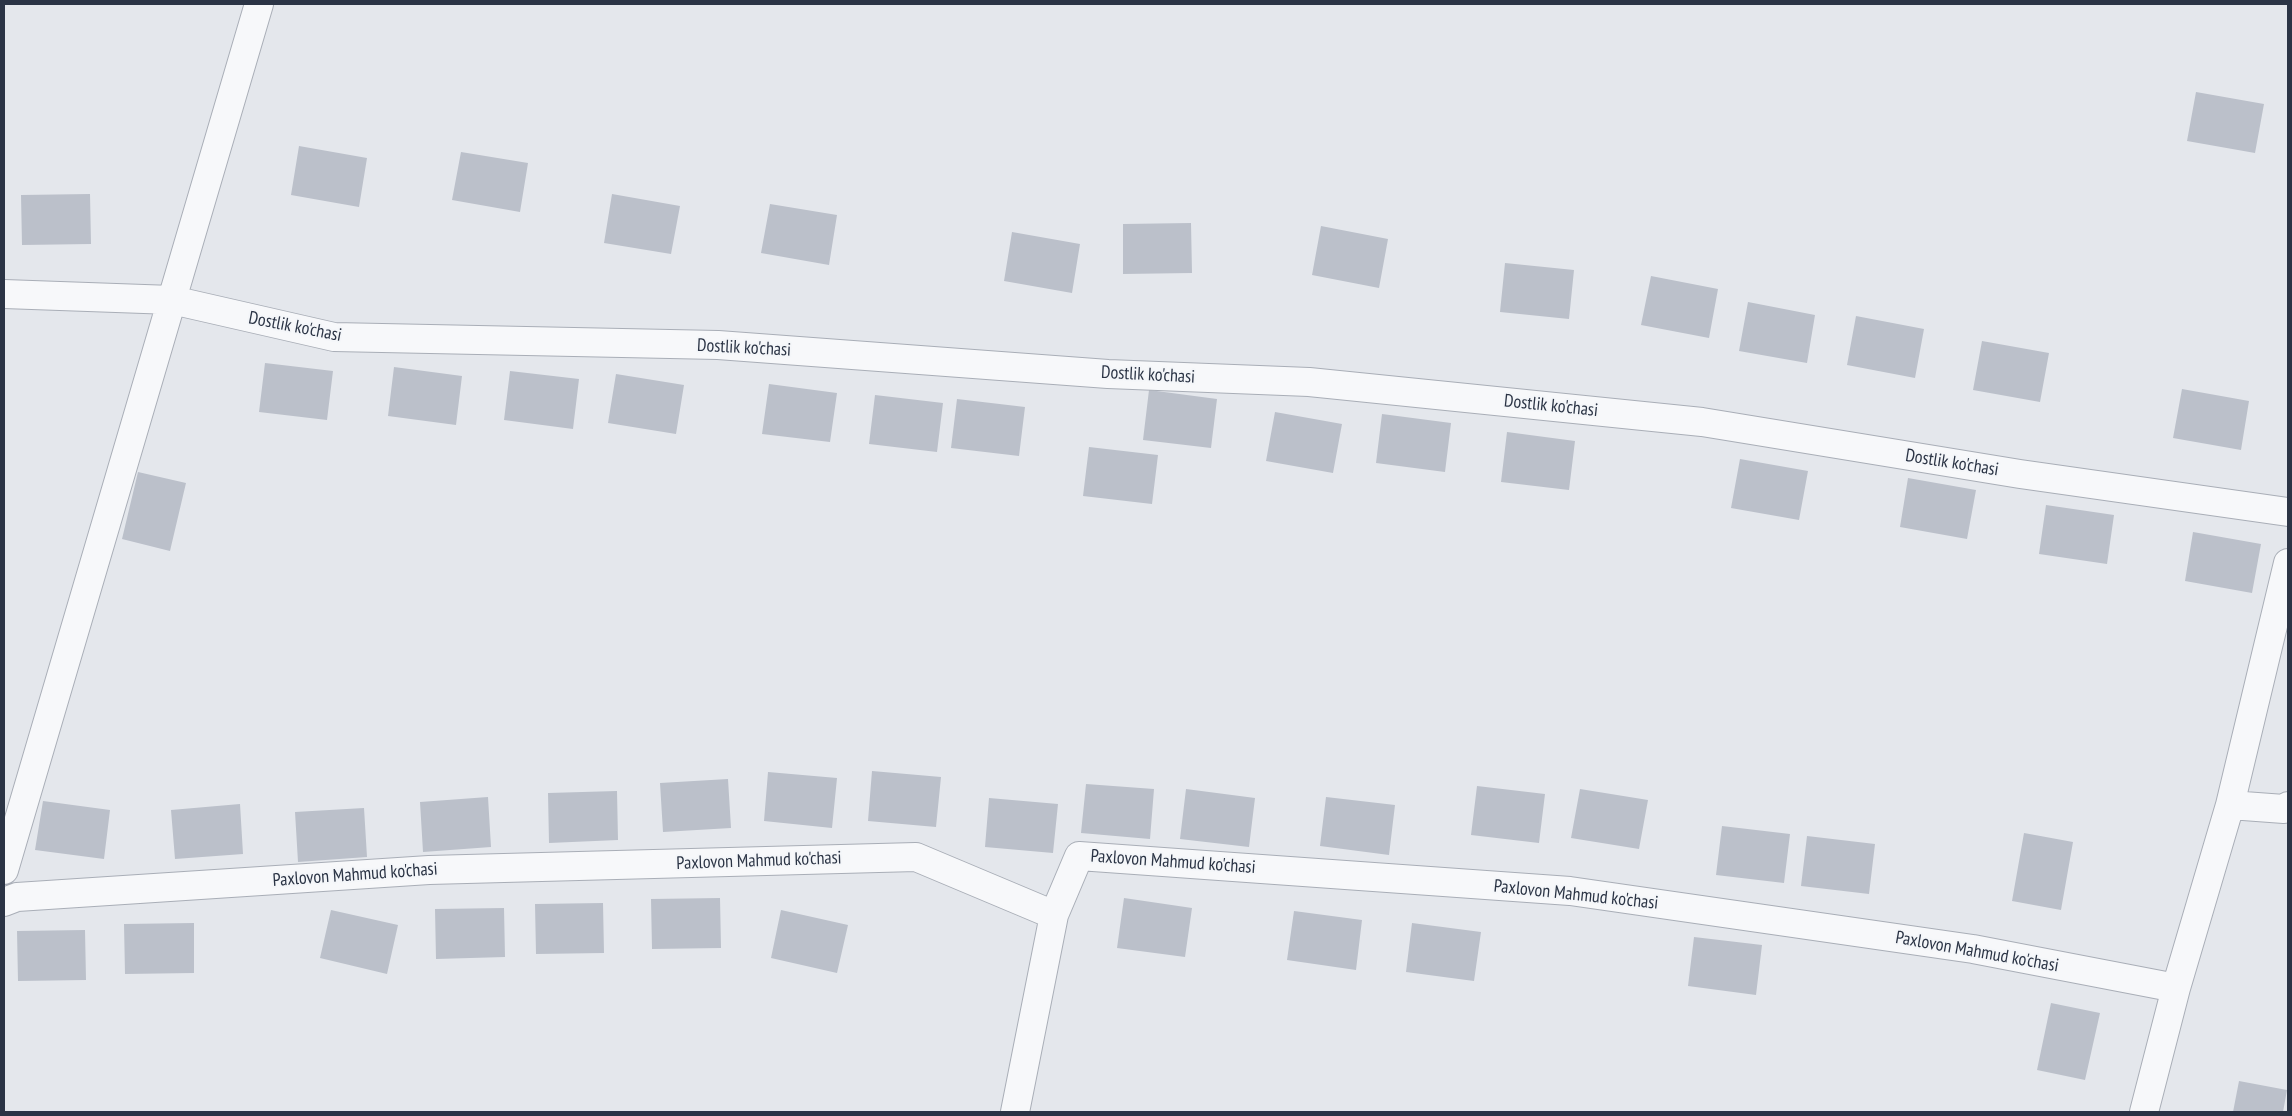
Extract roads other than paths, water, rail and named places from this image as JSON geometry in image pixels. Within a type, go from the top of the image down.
[{"type":"street","points":[[4,870],[259,4]]},
{"type":"street","name":"Dostlik ko'chasi","points":[[4,294],[172,300],[334,337],[718,345],[1108,374],[1309,382],[1702,422],[2020,474],[2288,512]]},
{"type":"street","points":[[2144,1112],[2176,988],[2230,805],[2288,563]]},
{"type":"street","points":[[2230,805],[2284,809],[2288,806]]},
{"type":"street","name":"Paxlovon Mahmud ko'chasi","points":[[4,902],[17,897],[429,870],[916,857],[1054,915],[1079,856],[1570,890],[1974,949],[2176,988]]},
{"type":"street","points":[[1015,1112],[1054,915]]}]
